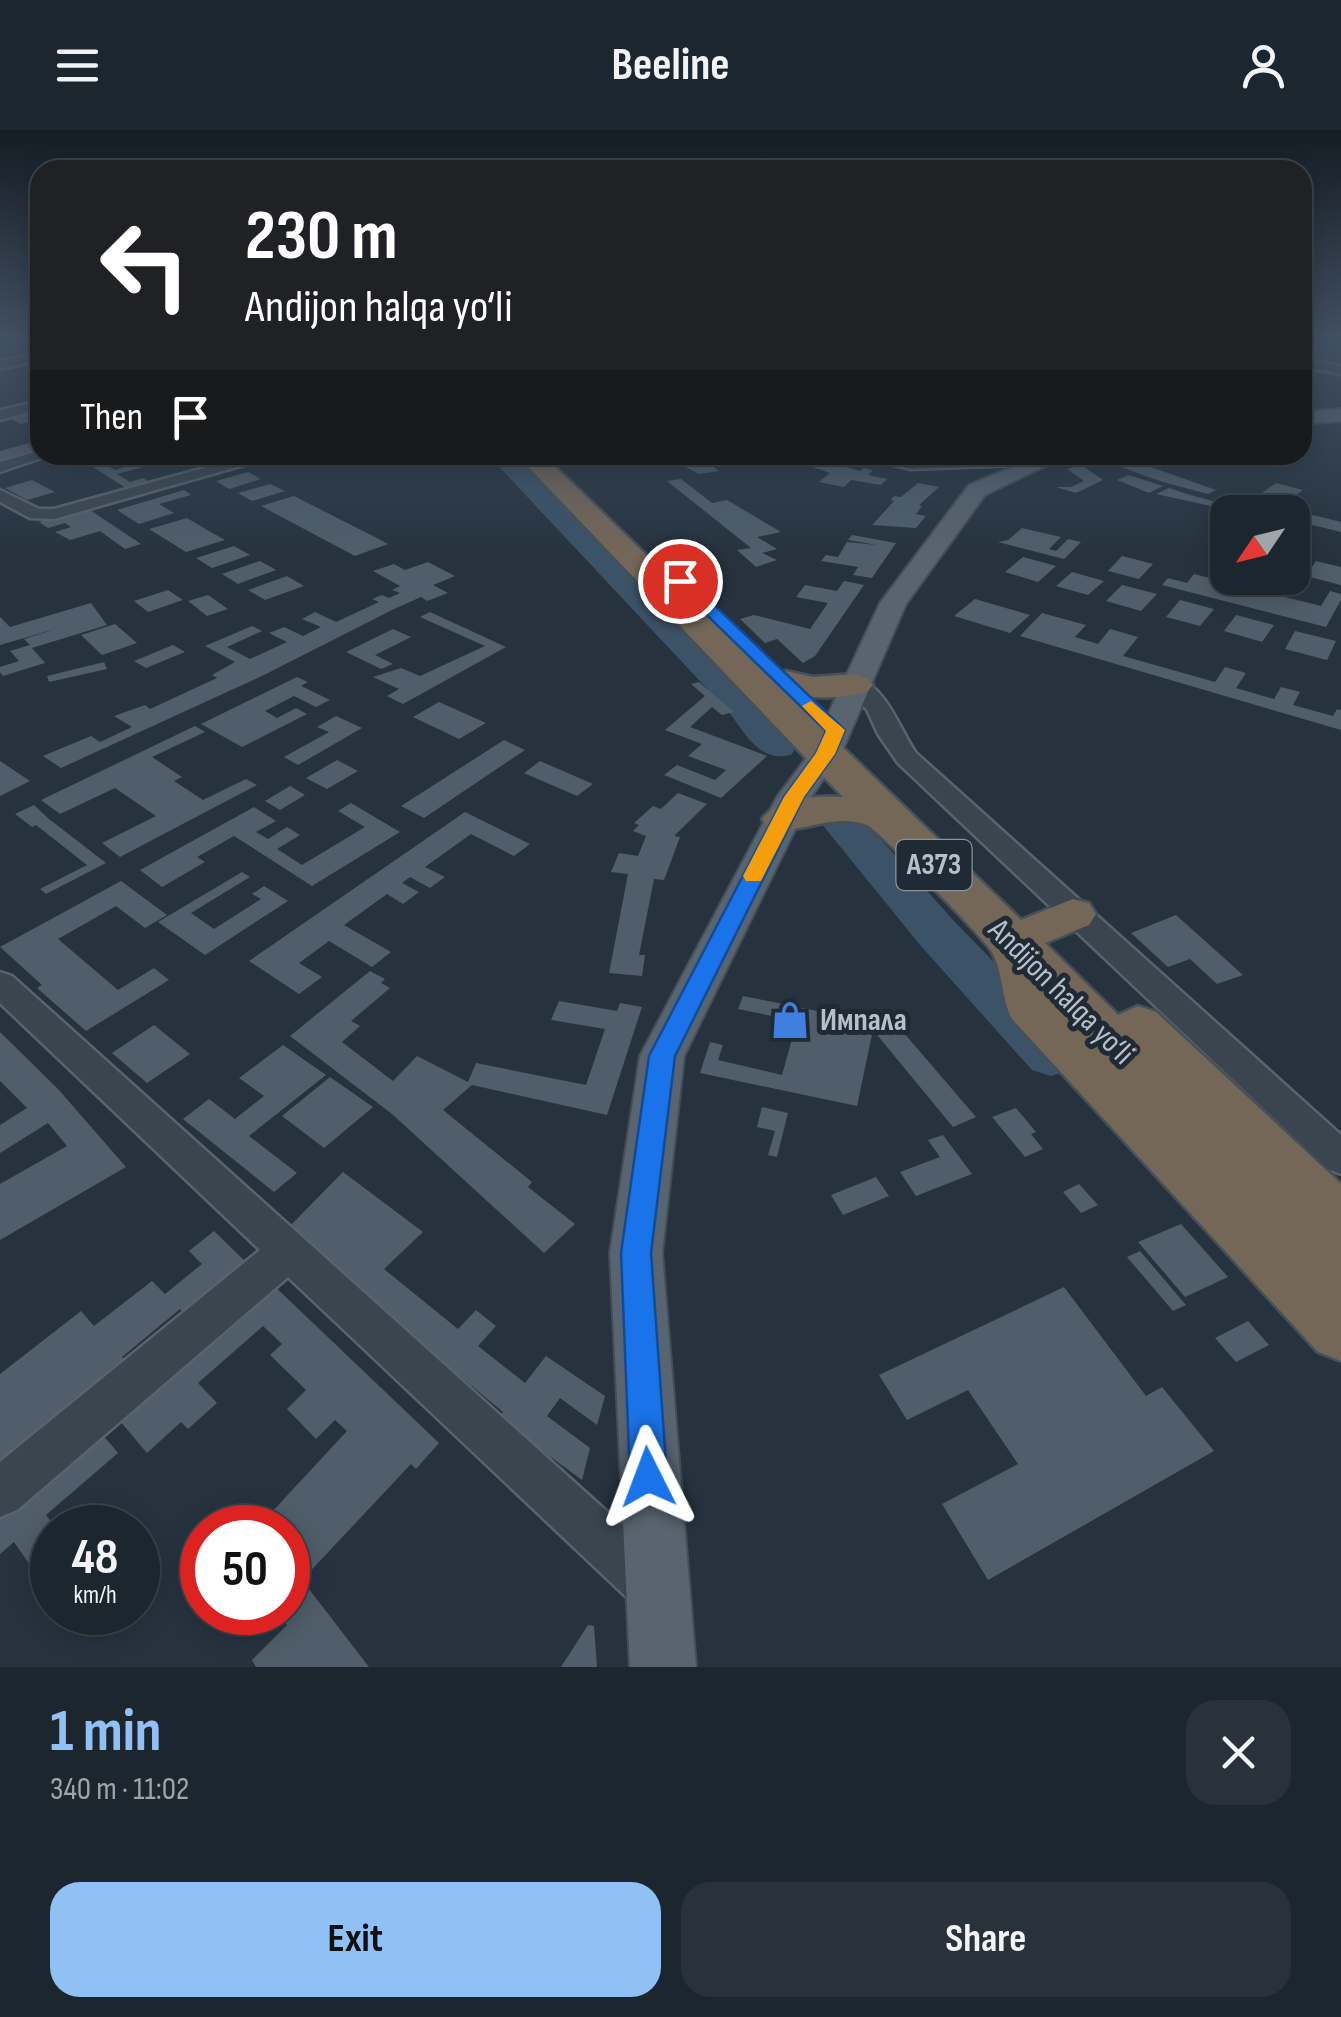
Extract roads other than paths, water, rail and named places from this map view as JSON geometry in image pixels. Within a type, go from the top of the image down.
[{"type":"highway","name":"Andijon halqa yo‘li","points":[[539,465],[830,742],[1042,930],[1341,1222]]},
{"type":"highway","name":"Andijon halqa yo‘li","points":[[560,465],[786,682],[888,818],[1042,930],[1341,1273]]},
{"type":"highway","points":[[786,682],[813,688],[855,686]]},
{"type":"highway","points":[[783,818],[803,811],[847,806],[888,818]]},
{"type":"highway","points":[[1042,930],[1030,1006],[1341,1330]]},
{"type":"main road","points":[[1312,417],[1341,415]]},
{"type":"main road","points":[[663,1667],[654,1589],[636,1253],[662,1056],[783,818],[830,742],[893,603],[977,490],[1034,465]]},
{"type":"street","points":[[0,467],[30,458]]},
{"type":"street","points":[[0,495],[36,514],[54,514],[234,465]]},
{"type":"street","points":[[855,686],[878,707],[906,758],[1042,930],[1341,1158]]},
{"type":"street","points":[[6,997],[289,1251],[654,1589]]},
{"type":"street","points":[[0,1494],[289,1251]]},
{"type":"waterway","points":[[511,465],[741,703],[777,746]]},
{"type":"waterway","points":[[843,823],[937,933],[1051,1055]]},
{"type":"place","name":"Импала","points":[[790,1020]]}]
